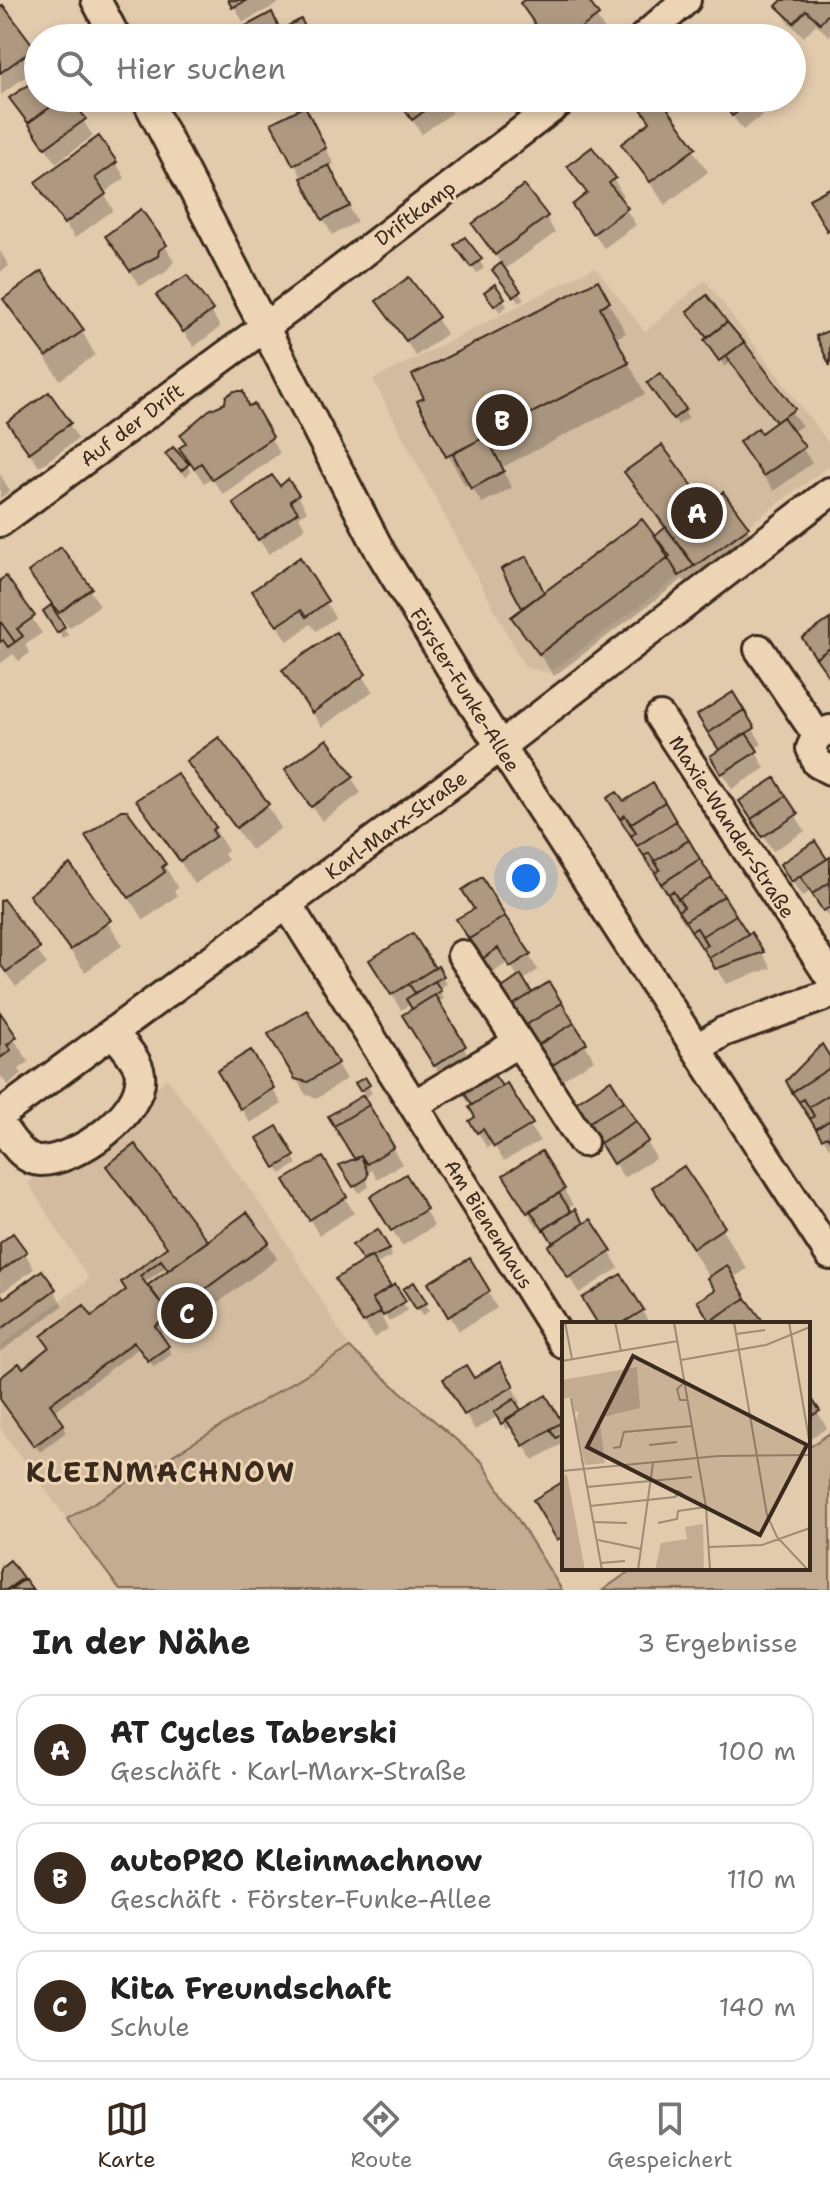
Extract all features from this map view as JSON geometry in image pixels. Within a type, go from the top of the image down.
[{"type":"street","points":[[96,0],[109,24]]},
{"type":"street","points":[[659,24],[686,0]]},
{"type":"street","name":"Förster-Funke-Allee","points":[[153,112],[381,553],[501,747],[830,1255]]},
{"type":"street","name":"Driftkamp","points":[[264,328],[547,112]]},
{"type":"street","name":"Auf der Drift","points":[[0,522],[264,328]]},
{"type":"street","name":"Karl-Marx-Straße","points":[[0,1115],[501,747],[828,500]]},
{"type":"street","points":[[759,649],[824,732],[811,748],[817,763],[830,770]]},
{"type":"street","name":"Maxie-Wander-Straße","points":[[660,717],[830,977]]},
{"type":"street","name":"Am Bienenhaus","points":[[287,904],[562,1341]]},
{"type":"street","points":[[462,955],[583,1142]]},
{"type":"street","points":[[698,1048],[723,1032],[830,994]]},
{"type":"street","points":[[0,1125],[24,1155],[39,1161],[80,1149],[130,1112],[141,1085],[139,1069],[113,1032]]},
{"type":"street","points":[[414,1105],[517,1043]]},
{"type":"shaded area","points":[[595,267],[645,332],[705,280],[830,445],[830,465],[549,673],[525,667],[373,380]]},
{"type":"shaded area","points":[[167,1079],[275,1224],[350,1348],[67,1519],[0,1428],[0,1346],[89,1279],[28,1183]]},
{"type":"shaded area","points":[[350,1348],[482,1462],[562,1590],[120,1590],[67,1519]]},
{"type":"shaded area","points":[[830,1433],[830,1590],[603,1590],[631,1570],[810,1570],[810,1447]]},
{"type":"building","points":[[228,0],[247,0],[232,8]]},
{"type":"building","points":[[524,0],[588,0],[599,15],[586,24],[535,24],[520,3]]},
{"type":"building","points":[[782,0],[830,0],[830,12],[820,23],[806,10],[794,23],[776,6]]},
{"type":"building","points":[[3,5],[24,33],[24,56],[0,73],[0,8]]},
{"type":"building","points":[[272,12],[277,24],[250,24]]},
{"type":"building","points":[[24,88],[24,112],[43,112],[28,123],[9,98]]},
{"type":"building","points":[[43,112],[81,112],[86,119],[45,148],[28,123]]},
{"type":"building","points":[[293,112],[308,112],[326,148],[293,165],[271,123]]},
{"type":"building","points":[[406,112],[423,112],[412,120]]},
{"type":"building","points":[[643,112],[670,112],[696,148],[650,182],[621,144],[650,122]]},
{"type":"building","points":[[99,136],[117,162],[95,178],[106,194],[64,224],[35,182]]},
{"type":"building","points":[[592,147],[616,178],[609,183],[628,208],[593,234],[572,205],[587,193],[567,166]]},
{"type":"building","points":[[329,165],[350,206],[322,220],[301,178]]},
{"type":"building","points":[[524,185],[548,216],[495,255],[472,224]]},
{"type":"building","points":[[830,188],[830,229],[827,231],[809,199]]},
{"type":"building","points":[[141,209],[167,245],[159,250],[158,256],[130,271],[105,236]]},
{"type":"building","points":[[465,237],[482,259],[471,267],[454,245]]},
{"type":"building","points":[[501,263],[521,291],[513,297],[492,270]]},
{"type":"building","points":[[42,271],[84,330],[46,357],[3,299]]},
{"type":"building","points":[[187,275],[213,310],[183,332],[156,295]]},
{"type":"building","points":[[409,277],[439,317],[406,341],[376,301]]},
{"type":"building","points":[[598,280],[610,302],[600,307],[629,363],[446,457],[417,401],[424,398],[412,375]]},
{"type":"building","points":[[495,284],[505,298],[494,306],[484,292]]},
{"type":"building","points":[[707,295],[727,322],[707,338],[687,311]]},
{"type":"building","points":[[727,322],[744,342],[719,361],[704,340]]},
{"type":"building","points":[[830,330],[830,366],[816,336]]},
{"type":"building","points":[[744,342],[795,409],[776,422],[726,356]]},
{"type":"building","points":[[660,373],[686,409],[673,419],[647,383]]},
{"type":"building","points":[[234,391],[243,391],[248,406],[254,404],[273,437],[212,479],[201,463],[194,468],[179,448],[186,443],[180,435],[209,410],[225,403],[226,396]]},
{"type":"building","points":[[49,392],[71,423],[29,453],[7,422]]},
{"type":"building","points":[[783,417],[805,447],[763,476],[739,442],[758,428],[761,433]]},
{"type":"building","points":[[486,436],[504,471],[471,489],[453,454]]},
{"type":"building","points":[[662,445],[706,504],[723,492],[749,527],[695,566],[624,472]]},
{"type":"building","points":[[173,447],[189,464],[181,471],[165,454]]},
{"type":"building","points":[[272,475],[280,486],[288,479],[299,495],[290,501],[298,512],[258,540],[233,503]]},
{"type":"building","points":[[642,519],[670,556],[539,654],[511,617]]},
{"type":"building","points":[[666,527],[694,566],[679,576],[655,536]]},
{"type":"building","points":[[61,547],[92,588],[59,613],[28,572]]},
{"type":"building","points":[[527,556],[544,592],[522,608],[501,569]]},
{"type":"building","points":[[300,557],[328,601],[306,617],[301,610],[277,626],[252,591]]},
{"type":"building","points":[[6,576],[35,616],[17,629],[23,636],[15,642],[0,621],[0,580]]},
{"type":"building","points":[[51,605],[65,627],[57,633],[43,611]]},
{"type":"building","points":[[830,619],[830,648],[816,658],[802,638]]},
{"type":"building","points":[[0,621],[15,642],[8,647],[3,640],[0,642]]},
{"type":"building","points":[[336,632],[366,674],[312,713],[282,670]]},
{"type":"building","points":[[830,648],[830,678],[816,658]]},
{"type":"building","points":[[733,692],[744,710],[708,733],[697,715]]},
{"type":"building","points":[[744,710],[755,728],[719,750],[708,733]]},
{"type":"building","points":[[746,733],[758,751],[721,774],[710,756]]},
{"type":"building","points":[[219,737],[269,804],[236,828],[186,761]]},
{"type":"building","points":[[327,739],[354,777],[311,807],[285,769]]},
{"type":"building","points":[[177,773],[216,827],[212,830],[216,836],[180,861],[136,800]]},
{"type":"building","points":[[775,778],[786,796],[751,819],[739,801]]},
{"type":"building","points":[[653,783],[665,802],[630,824],[625,815],[620,819],[607,798],[617,792],[624,801]]},
{"type":"building","points":[[786,796],[798,814],[762,837],[751,819]]},
{"type":"building","points":[[665,802],[676,821],[637,846],[631,836],[636,832],[630,824]]},
{"type":"building","points":[[121,810],[127,810],[166,864],[162,867],[165,872],[129,898],[85,836]]},
{"type":"building","points":[[625,815],[636,832],[631,836],[620,819]]},
{"type":"building","points":[[676,821],[689,840],[655,861],[649,853],[644,856],[637,846]]},
{"type":"building","points":[[689,840],[700,859],[661,884],[655,873],[660,870],[655,861]]},
{"type":"building","points":[[815,841],[827,859],[791,882],[780,864]]},
{"type":"building","points":[[649,853],[660,870],[655,873],[644,856]]},
{"type":"building","points":[[830,857],[830,882],[812,894],[800,876]]},
{"type":"building","points":[[700,859],[712,878],[678,899],[673,891],[668,894],[661,884]]},
{"type":"building","points":[[70,864],[111,920],[70,950],[29,895]]},
{"type":"building","points":[[482,877],[505,916],[469,939],[456,919],[474,909],[462,890]]},
{"type":"building","points":[[712,878],[724,896],[685,921],[678,911],[684,907],[678,899]]},
{"type":"building","points":[[830,882],[830,907],[823,911],[812,894]]},
{"type":"building","points":[[673,891],[684,907],[678,911],[668,894]]},
{"type":"building","points":[[724,896],[736,915],[702,936],[697,928],[691,931],[685,921]]},
{"type":"building","points":[[3,899],[40,948],[6,972],[0,964],[0,901]]},
{"type":"building","points":[[736,915],[748,934],[709,958],[702,948],[707,945],[702,936]]},
{"type":"building","points":[[505,916],[531,954],[510,967],[498,948],[482,959],[469,939]]},
{"type":"building","points":[[697,928],[707,945],[702,948],[691,931]]},
{"type":"building","points":[[751,932],[764,952],[715,969],[709,958]]},
{"type":"building","points":[[413,933],[435,968],[391,995],[369,960]]},
{"type":"building","points":[[438,966],[444,976],[415,993],[409,984]]},
{"type":"building","points":[[521,975],[532,993],[513,1005],[502,988]]},
{"type":"building","points":[[435,981],[441,991],[412,1009],[406,999]]},
{"type":"building","points":[[549,982],[562,1003],[526,1025],[513,1005]]},
{"type":"building","points":[[435,995],[466,1046],[434,1066],[402,1015]]},
{"type":"building","points":[[562,1003],[574,1023],[538,1045],[526,1025]]},
{"type":"building","points":[[307,1010],[338,1063],[308,1082],[295,1079],[268,1034]]},
{"type":"building","points":[[0,1012],[17,1037],[7,1045],[11,1050],[0,1058]]},
{"type":"building","points":[[574,1023],[587,1043],[551,1066],[538,1045]]},
{"type":"building","points":[[822,1044],[830,1057],[830,1068],[792,1092],[786,1081]]},
{"type":"building","points":[[251,1050],[274,1088],[240,1109],[217,1071]]},
{"type":"building","points":[[830,1068],[830,1094],[809,1107],[804,1099],[799,1102],[792,1092]]},
{"type":"building","points":[[492,1072],[502,1086],[472,1105],[463,1091]]},
{"type":"building","points":[[365,1077],[370,1085],[360,1091],[355,1083]]},
{"type":"building","points":[[611,1080],[624,1101],[588,1123],[575,1103]]},
{"type":"building","points":[[507,1083],[533,1124],[494,1147],[483,1129],[477,1133],[469,1121],[475,1117],[469,1107]]},
{"type":"building","points":[[830,1094],[830,1120],[816,1129],[810,1119],[814,1116],[809,1107]]},
{"type":"building","points":[[363,1095],[369,1105],[334,1126],[328,1116]]},
{"type":"building","points":[[804,1099],[814,1116],[810,1119],[799,1102]]},
{"type":"building","points":[[624,1101],[636,1121],[600,1143],[588,1123]]},
{"type":"building","points":[[369,1105],[394,1147],[367,1164],[361,1156],[355,1160],[334,1126]]},
{"type":"building","points":[[830,1120],[830,1140],[827,1136],[822,1139],[816,1129]]},
{"type":"building","points":[[636,1121],[649,1141],[613,1164],[600,1143]]},
{"type":"building","points":[[277,1126],[295,1156],[275,1168],[257,1138]]},
{"type":"building","points":[[135,1144],[208,1241],[168,1270],[161,1260],[140,1276],[170,1315],[155,1326],[169,1346],[148,1361],[134,1342],[50,1404],[64,1424],[34,1446],[0,1399],[0,1378],[19,1363],[23,1368],[49,1347],[41,1336],[84,1305],[92,1316],[126,1290],[121,1282],[167,1247],[106,1166]]},
{"type":"building","points":[[542,1151],[565,1189],[527,1213],[503,1175]]},
{"type":"building","points":[[361,1156],[368,1174],[366,1179],[353,1187],[339,1165]]},
{"type":"building","points":[[323,1157],[347,1197],[309,1220],[284,1180]]},
{"type":"building","points":[[684,1166],[725,1227],[693,1248],[652,1187]]},
{"type":"building","points":[[406,1174],[427,1209],[391,1231],[370,1197]]},
{"type":"building","points":[[559,1193],[571,1212],[543,1230],[530,1210]]},
{"type":"building","points":[[575,1209],[584,1223],[553,1243],[544,1229]]},
{"type":"building","points":[[247,1212],[269,1242],[170,1315],[148,1285]]},
{"type":"building","points":[[591,1219],[612,1251],[568,1278],[548,1246]]},
{"type":"building","points":[[378,1229],[390,1249],[363,1261],[352,1245]]},
{"type":"building","points":[[13,1233],[27,1252],[0,1272],[0,1243]]},
{"type":"building","points":[[371,1256],[391,1287],[372,1299],[381,1312],[363,1323],[335,1279]]},
{"type":"building","points":[[470,1258],[490,1291],[448,1317],[428,1283]]},
{"type":"building","points":[[727,1265],[746,1298],[710,1321],[697,1301],[715,1290],[707,1278]]},
{"type":"building","points":[[42,1270],[56,1289],[0,1330],[0,1293],[4,1298]]},
{"type":"building","points":[[621,1274],[644,1310],[624,1322],[597,1322],[582,1298]]},
{"type":"building","points":[[414,1282],[427,1303],[416,1309],[403,1289]]},
{"type":"building","points":[[395,1284],[406,1301],[383,1316],[372,1299]]},
{"type":"building","points":[[746,1298],[763,1321],[711,1322]]},
{"type":"building","points":[[500,1362],[514,1386],[464,1415],[443,1379],[466,1365],[474,1378]]},
{"type":"building","points":[[546,1395],[562,1422],[523,1446],[506,1419]]},
{"type":"building","points":[[810,1396],[820,1411],[810,1417]]},
{"type":"building","points":[[514,1399],[521,1410],[501,1424],[494,1412]]},
{"type":"building","points":[[562,1422],[562,1434],[556,1438],[550,1429]]},
{"type":"building","points":[[562,1482],[562,1537],[557,1540],[533,1500]]},
{"type":"building","points":[[10,1560],[23,1578],[6,1590],[0,1590],[0,1568]]},
{"type":"building","points":[[25,1579],[33,1590],[9,1590]]},
{"type":"place","name":"autoPRO Kleinmachnow","points":[[502,420]]},
{"type":"place","name":"AT Cycles Taberski","points":[[697,513]]},
{"type":"place","name":"Kita Freundschaft","points":[[187,1313]]},
{"type":"district","name":"KLEINMACHNOW","points":[[161,1472]]}]
